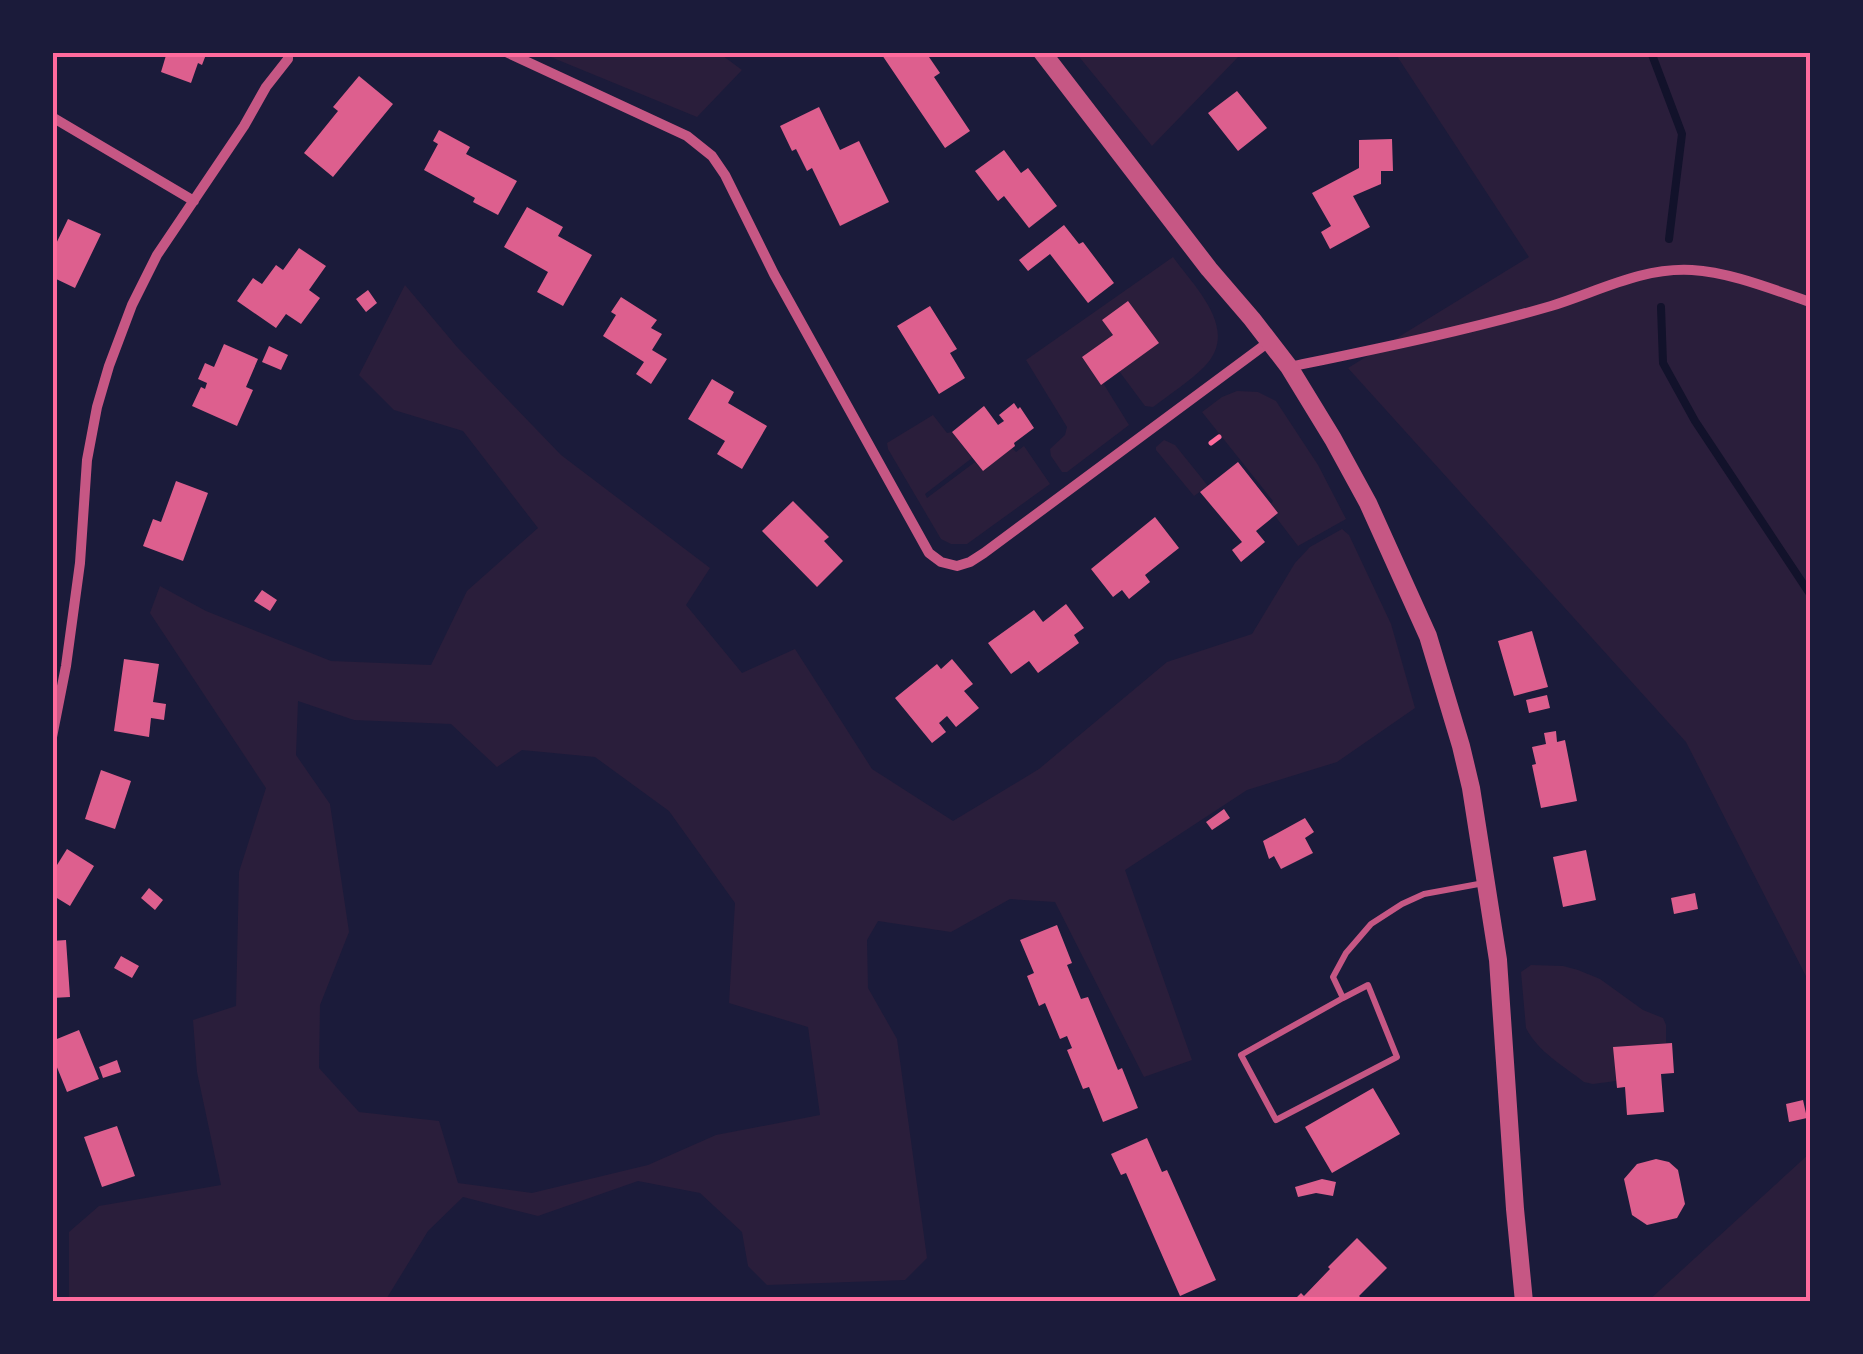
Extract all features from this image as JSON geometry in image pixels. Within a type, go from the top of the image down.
[{"type":"street","points":[[506,52],[687,136],[712,156],[918,536],[935,559],[948,565],[963,565],[984,553],[1270,342]]},
{"type":"street","points":[[1042,52],[1288,367],[1368,503],[1428,636],[1462,746],[1498,960],[1524,1302]]},
{"type":"street","points":[[52,737],[80,563],[87,460],[100,394],[118,339],[169,235],[290,54]]},
{"type":"street","points":[[52,116],[194,201]]},
{"type":"street","points":[[1288,367],[1551,306],[1648,273],[1692,270],[1738,279],[1810,302]]},
{"type":"lane","points":[[1343,998],[1333,977],[1346,952],[1370,924],[1424,894],[1486,882]]},
{"type":"lane","points":[[1368,985],[1397,1057],[1276,1120],[1242,1056],[1343,998],[1368,985]]},
{"type":"path","points":[[1211,443],[1219,438]]},
{"type":"shaded area","points":[[541,53],[719,53],[742,70],[697,117]]},
{"type":"shaded area","points":[[1076,53],[1242,53],[1152,146]]},
{"type":"shaded area","points":[[1395,53],[1810,53],[1810,984],[1686,742],[1348,368],[1529,257]]},
{"type":"shaded area","points":[[1173,257],[1211,310],[1218,339],[1214,353],[1186,383],[1153,407],[1145,406],[1119,371],[1158,343],[1128,301],[1102,320],[1113,335],[1082,358],[1129,425],[1062,472],[1050,449],[1065,435],[1067,427],[1026,360]]},
{"type":"shaded area","points":[[405,285],[457,347],[561,455],[710,568],[686,605],[742,673],[795,649],[872,769],[953,821],[1039,769],[1167,662],[1252,634],[1295,563],[1310,547],[1342,529],[1349,535],[1391,624],[1415,708],[1337,762],[1247,790],[1125,870],[1192,1060],[1144,1077],[1055,902],[1010,899],[951,932],[878,921],[867,940],[868,988],[897,1039],[927,1258],[905,1280],[767,1285],[748,1266],[742,1232],[700,1193],[638,1181],[538,1216],[463,1197],[428,1231],[385,1301],[69,1301],[69,1232],[99,1206],[221,1185],[197,1072],[193,1020],[236,1006],[239,872],[266,788],[150,613],[160,586],[206,611],[331,661],[431,665],[467,591],[538,528],[463,431],[394,410],[359,375]],"holes":[[[298,701],[354,720],[451,724],[497,767],[522,750],[595,757],[669,811],[735,903],[729,1003],[808,1027],[820,1115],[716,1135],[648,1165],[532,1193],[458,1183],[439,1121],[359,1112],[319,1068],[320,1005],[349,932],[330,804],[296,755]]]},
{"type":"shaded area","points":[[1237,391],[1258,392],[1276,401],[1318,465],[1346,519],[1298,546],[1275,516],[1278,513],[1273,501],[1202,412]]},
{"type":"shaded area","points":[[933,415],[972,458],[925,494],[927,498],[975,462],[983,471],[1012,448],[1016,452],[1024,446],[1050,484],[967,544],[951,544],[941,539],[887,443]]},
{"type":"shaded area","points":[[1164,440],[1175,445],[1208,486],[1194,496],[1156,450]]},
{"type":"shaded area","points":[[1531,965],[1563,966],[1600,979],[1643,1010],[1663,1018],[1666,1043],[1614,1047],[1616,1081],[1584,1082],[1544,1051],[1526,1028],[1521,972]]},
{"type":"shaded area","points":[[1810,1153],[1810,1301],[1648,1301]]},
{"type":"building","points":[[167,52],[207,52],[191,83],[161,72]]},
{"type":"building","points":[[880,52],[935,52],[929,57],[940,73],[934,77],[970,131],[945,148]]},
{"type":"building","points":[[359,76],[393,104],[333,177],[304,153],[338,111],[333,107]]},
{"type":"building","points":[[1237,91],[1267,128],[1238,151],[1208,113]]},
{"type":"building","points":[[819,107],[840,150],[859,141],[889,202],[840,226],[812,168],[807,171],[780,126]]},
{"type":"building","points":[[439,130],[470,147],[466,154],[517,181],[498,215],[424,170],[438,144],[433,141]]},
{"type":"building","points":[[1392,139],[1393,171],[1381,171],[1381,184],[1353,196],[1370,227],[1330,249],[1321,232],[1331,226],[1312,193],[1359,168],[1359,140]]},
{"type":"building","points":[[1004,150],[1021,173],[1028,168],[1057,206],[1029,228],[1004,196],[998,201],[975,171]]},
{"type":"building","points":[[527,207],[563,227],[558,236],[592,255],[563,306],[537,292],[548,272],[504,247]]},
{"type":"building","points":[[68,219],[101,234],[75,288],[52,277],[52,252]]},
{"type":"building","points":[[1064,225],[1079,244],[1083,242],[1114,283],[1088,303],[1050,254],[1028,271],[1019,260]]},
{"type":"building","points":[[299,248],[326,266],[309,290],[320,298],[301,324],[286,314],[276,328],[237,301],[253,278],[262,284],[276,265],[283,270]]},
{"type":"building","points":[[368,290],[377,303],[366,312],[356,299]]},
{"type":"building","points":[[621,297],[657,320],[651,328],[662,334],[652,350],[667,359],[651,384],[636,374],[644,362],[603,336],[616,315],[611,312]]},
{"type":"building","points":[[1128,301],[1159,343],[1101,385],[1082,357],[1113,335],[1102,320]]},
{"type":"building","points":[[930,306],[957,349],[950,353],[965,378],[939,394],[897,326]]},
{"type":"building","points":[[224,344],[258,359],[246,387],[253,390],[237,426],[192,406],[207,383],[198,379],[205,363],[214,367]]},
{"type":"building","points":[[269,346],[288,355],[281,370],[262,362]]},
{"type":"building","points":[[712,379],[734,392],[728,403],[767,426],[742,469],[717,454],[725,441],[688,419]]},
{"type":"building","points":[[1014,403],[1034,428],[983,471],[952,432],[984,406],[998,425],[1004,421],[999,415]]},
{"type":"building","points":[[1238,462],[1278,513],[1256,531],[1265,542],[1241,562],[1232,550],[1242,542],[1200,492]]},
{"type":"building","points":[[176,481],[208,493],[183,561],[143,546],[153,519],[161,522]]},
{"type":"building","points":[[793,501],[829,537],[824,541],[843,561],[817,587],[762,531]]},
{"type":"building","points":[[1155,517],[1179,548],[1145,575],[1150,582],[1129,599],[1122,590],[1113,597],[1091,569]]},
{"type":"building","points":[[262,590],[277,600],[270,611],[254,601]]},
{"type":"building","points":[[1066,604],[1084,628],[1074,635],[1079,643],[1038,673],[1029,661],[1011,674],[988,643],[1034,610],[1043,622]]},
{"type":"building","points":[[1532,631],[1548,687],[1514,696],[1498,641]]},
{"type":"building","points":[[124,659],[159,664],[153,702],[166,704],[164,720],[151,718],[149,737],[114,731]]},
{"type":"building","points":[[952,659],[973,684],[964,691],[979,708],[956,727],[947,716],[939,723],[946,732],[932,743],[895,698],[937,664],[941,669]]},
{"type":"building","points":[[1547,695],[1550,708],[1529,713],[1526,700]]},
{"type":"building","points":[[1556,731],[1557,742],[1565,740],[1577,801],[1541,808],[1532,747],[1546,744],[1544,733]]},
{"type":"building","points":[[101,770],[131,781],[115,829],[85,819]]},
{"type":"building","points":[[1224,809],[1230,818],[1212,830],[1206,822]]},
{"type":"building","points":[[1305,818],[1314,832],[1305,838],[1313,853],[1281,869],[1274,856],[1269,859],[1263,841]]},
{"type":"building","points":[[67,849],[94,866],[70,906],[52,895],[52,862],[57,865]]},
{"type":"building","points":[[1586,850],[1596,900],[1563,907],[1553,857]]},
{"type":"building","points":[[149,888],[163,900],[155,910],[141,898]]},
{"type":"building","points":[[1695,893],[1698,909],[1674,914],[1671,898]]},
{"type":"building","points":[[1057,925],[1081,999],[1088,997],[1138,1108],[1103,1122],[1089,1087],[1083,1089],[1067,1050],[1072,1048],[1067,1036],[1060,1039],[1045,1003],[1039,1006],[1027,976],[1034,973],[1020,940]]},
{"type":"building","points":[[66,940],[70,997],[52,998],[52,941]]},
{"type":"building","points":[[121,956],[139,966],[132,978],[114,968]]},
{"type":"building","points":[[79,1030],[99,1079],[67,1092],[52,1055],[52,1041]]},
{"type":"building","points":[[1672,1043],[1674,1073],[1661,1074],[1664,1112],[1627,1115],[1625,1087],[1617,1088],[1613,1047]]},
{"type":"building","points":[[117,1060],[121,1072],[103,1078],[99,1067]]},
{"type":"building","points":[[1373,1088],[1400,1134],[1332,1173],[1305,1127]]},
{"type":"building","points":[[1803,1100],[1807,1118],[1789,1122],[1786,1104]]},
{"type":"building","points":[[117,1126],[135,1176],[102,1187],[84,1137]]},
{"type":"building","points":[[1147,1138],[1162,1172],[1167,1170],[1216,1280],[1180,1296],[1126,1173],[1121,1175],[1111,1154]]},
{"type":"building","points":[[1656,1159],[1669,1162],[1678,1170],[1685,1204],[1677,1218],[1647,1225],[1632,1215],[1624,1179],[1637,1164]]},
{"type":"building","points":[[1322,1179],[1336,1182],[1333,1196],[1316,1193],[1298,1197],[1295,1187]]},
{"type":"building","points":[[1357,1238],[1387,1268],[1359,1296],[1358,1302],[1292,1302],[1301,1293],[1304,1296]]},
{"type":"waterway","points":[[1651,52],[1682,134],[1669,239]]},
{"type":"waterway","points":[[1661,307],[1663,363],[1695,421],[1810,594]]}]
